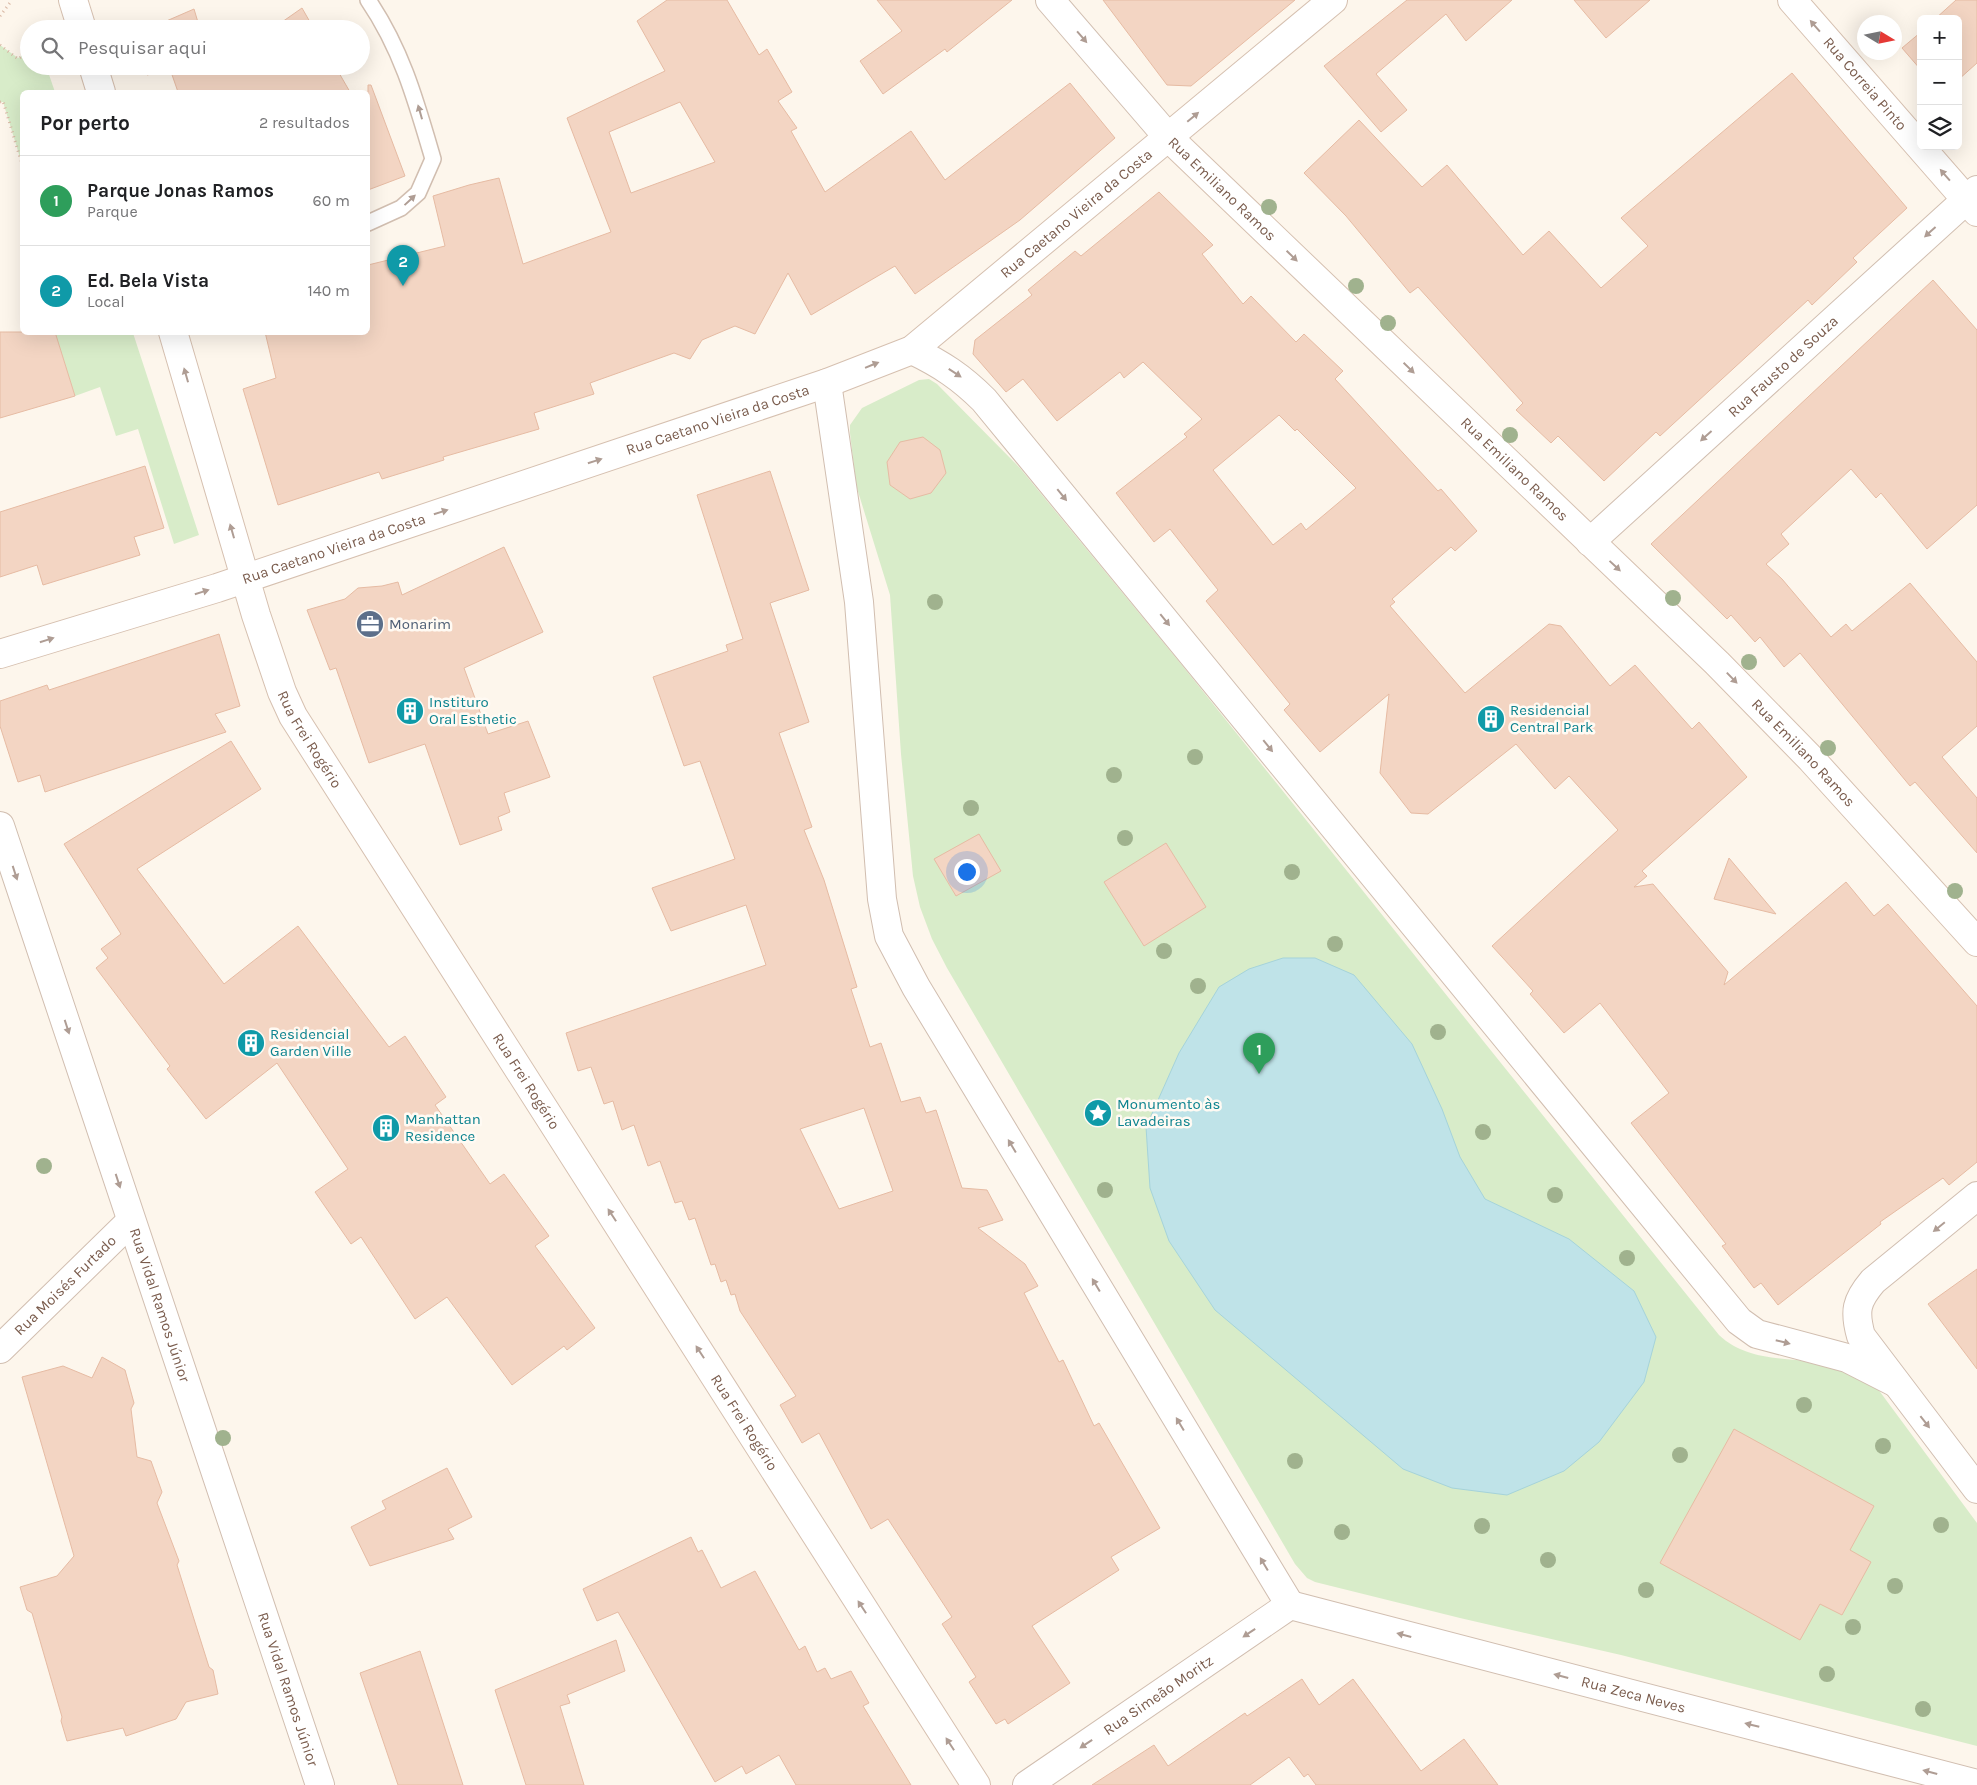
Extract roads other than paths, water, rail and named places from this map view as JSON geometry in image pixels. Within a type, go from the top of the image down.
[{"type":"street","points":[[73,0],[79,20]]},
{"type":"street","name":"Rua Emiliano Ramos","points":[[1050,0],[1168,137],[1717,662],[1804,752],[1977,942]]},
{"type":"street","name":"Rua Caetano Vieira da Costa","points":[[0,654],[246,578],[827,383],[912,350],[1333,0]]},
{"type":"street","name":"Rua Correia Pinto","points":[[1792,0],[1973,200]]},
{"type":"street","points":[[96,75],[100,90]]},
{"type":"street","name":"Rua Fausto de Souza","points":[[1590,542],[1973,200]]},
{"type":"street","name":"Rua Frei Rogério","points":[[174,335],[276,675],[293,716],[976,1785]]},
{"type":"street","points":[[912,350],[939,363],[963,378],[984,400],[1739,1321],[1757,1334],[1847,1358],[1896,1383]]},
{"type":"street","points":[[827,383],[859,602],[882,899],[889,936],[916,987],[1290,1605]]},
{"type":"street","name":"Rua Vidal Ramos Júnior","points":[[0,826],[320,1785]]},
{"type":"street","points":[[1977,1196],[1873,1281],[1860,1296],[1856,1318],[1861,1336],[1977,1489]]},
{"type":"street","name":"Rua Moisés Furtado","points":[[0,1350],[132,1221]]},
{"type":"street","name":"Rua Zeca Neves","points":[[1290,1605],[1977,1784]]},
{"type":"street","name":"Rua Simeão Moritz","points":[[1027,1785],[1290,1605]]},
{"type":"lane","points":[[368,0],[386,26],[410,78],[433,159],[418,192],[401,208],[370,222]]},
{"type":"water","points":[[1283,958],[1315,958],[1354,975],[1412,1044],[1442,1109],[1460,1157],[1485,1199],[1569,1239],[1634,1291],[1656,1337],[1644,1382],[1599,1442],[1564,1471],[1507,1495],[1452,1488],[1403,1469],[1215,1310],[1169,1241],[1150,1188],[1146,1127],[1179,1053],[1219,987],[1249,969]]},
{"type":"place","name":"Ed. Bela Vista","points":[[403,286]]},
{"type":"place","name":"Monarim","points":[[370,624]]},
{"type":"place","name":"Instituro Oral Esthetic","points":[[410,711]]},
{"type":"place","name":"Residencial Central Park","points":[[1491,719]]},
{"type":"place","name":"Residencial Garden Ville","points":[[251,1043]]},
{"type":"place","name":"Parque Jonas Ramos","points":[[1259,1074]]},
{"type":"place","name":"Monumento às Lavadeiras","points":[[1098,1113]]},
{"type":"place","name":"Manhattan Residence","points":[[386,1128]]}]
